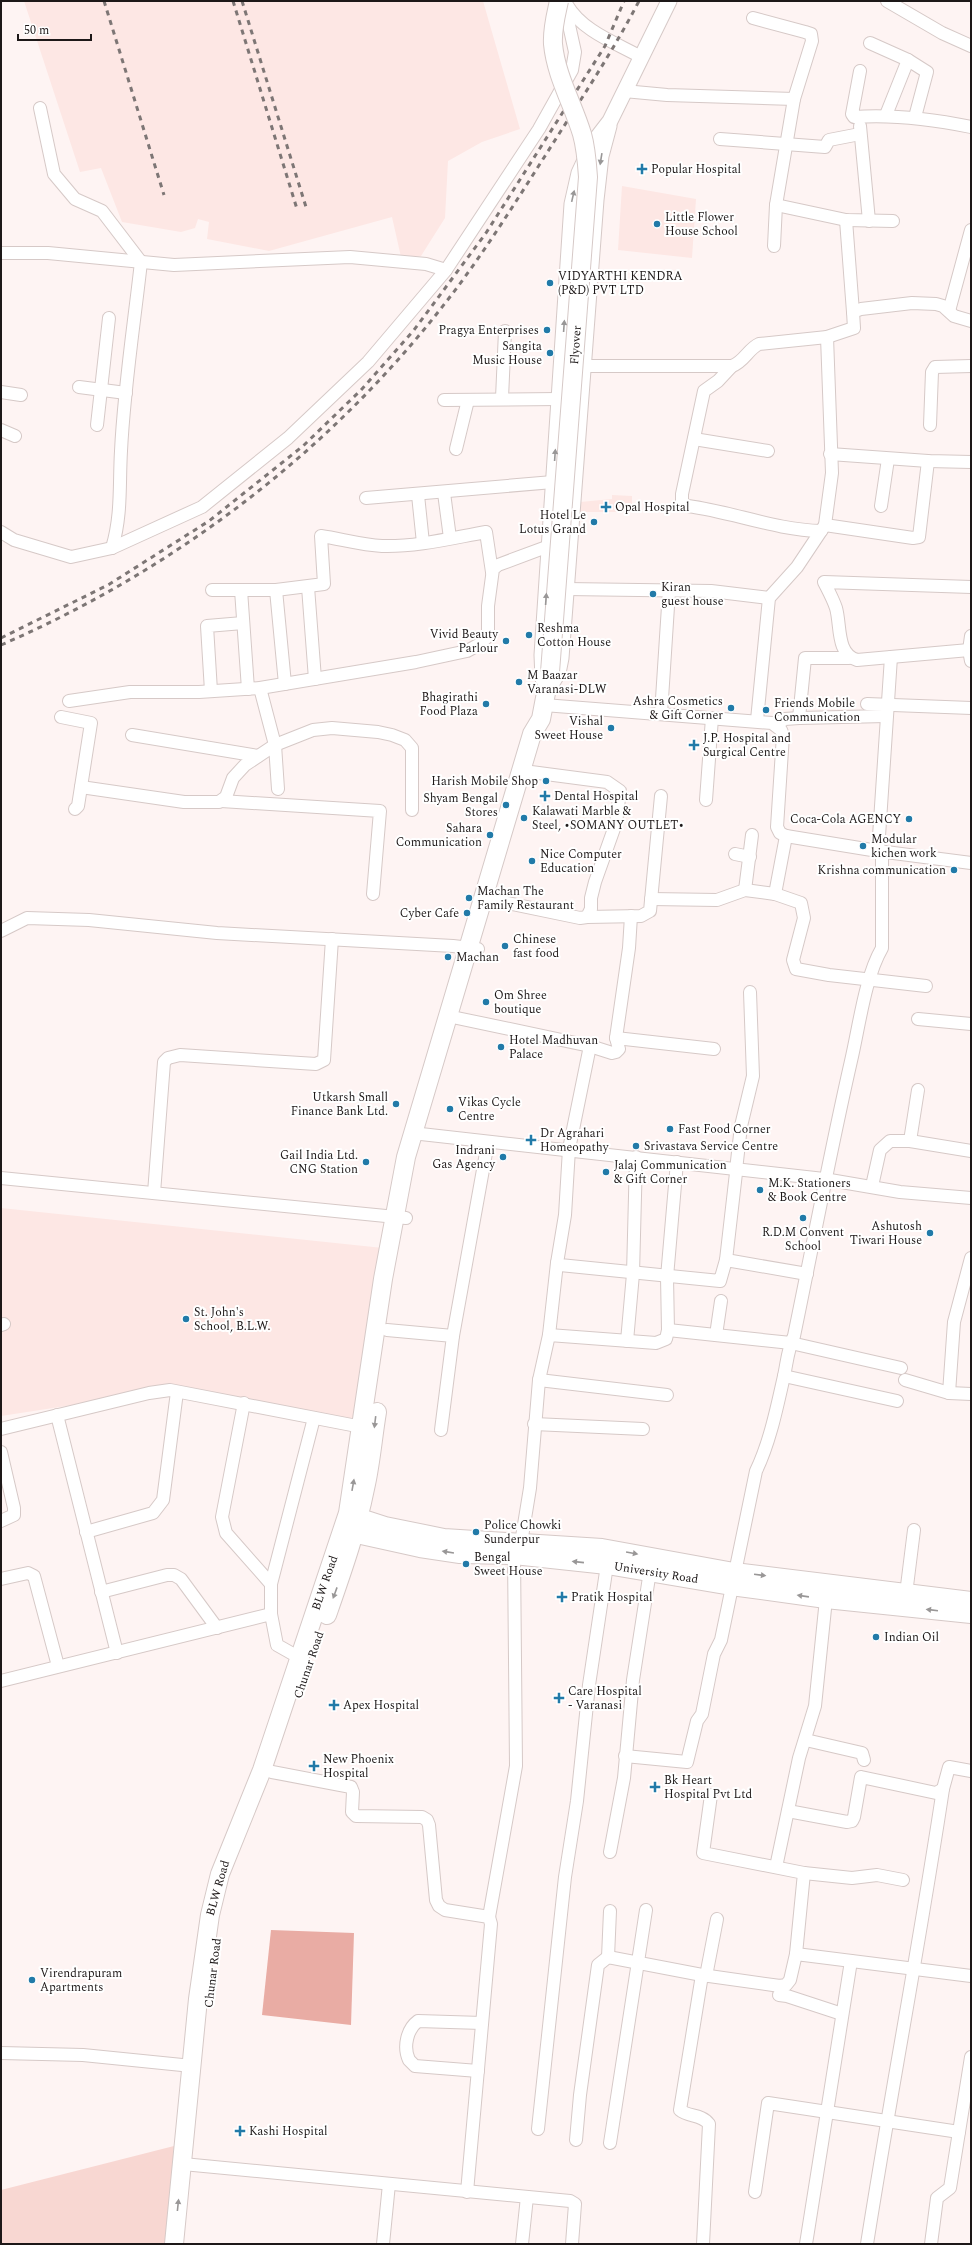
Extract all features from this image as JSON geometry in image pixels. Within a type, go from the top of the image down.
[{"type":"main road","name":"Flyover","points":[[544,706],[550,672],[588,177],[587,155],[582,135],[560,78],[555,58],[553,31],[563,2]]},
{"type":"main road","points":[[351,1524],[362,1427],[400,1217],[417,1134],[474,948],[493,900],[531,772],[542,734],[544,706]]},
{"type":"main road","points":[[417,1134],[457,1018],[474,948],[532,734],[544,706]]},
{"type":"main road","points":[[342,1553],[372,1451],[400,1217]]},
{"type":"main road","name":"University Road","points":[[351,1524],[460,1554],[517,1549],[606,1565],[733,1579],[826,1599],[971,1614]]},
{"type":"main road","points":[[517,1549],[602,1548],[733,1579],[971,1601]]},
{"type":"main road","name":"BLW Road","points":[[174,2244],[189,2164],[192,2066],[204,1947],[220,1874],[262,1770],[300,1658],[342,1553]]},
{"type":"main road","name":"Chunar Road","points":[[186,2244],[189,2164],[213,1961],[226,1892],[235,1862],[272,1772],[342,1553]]},
{"type":"street","points":[[544,706],[558,673],[561,658],[583,366],[601,156],[610,121],[669,1]]},
{"type":"street","points":[[887,1],[942,33],[971,46]]},
{"type":"street","points":[[563,2],[580,22],[641,56]]},
{"type":"street","points":[[1,532],[14,540],[71,557],[112,548],[202,507],[288,438],[368,362],[446,270],[539,129],[572,70],[575,52],[563,2]]},
{"type":"street","points":[[753,18],[811,34],[812,41],[794,99],[788,144],[776,205],[774,246]]},
{"type":"street","points":[[870,43],[908,60],[927,72],[914,117]]},
{"type":"street","points":[[886,115],[908,60]]},
{"type":"street","points":[[860,71],[852,114],[854,117],[886,115],[914,117],[971,127]]},
{"type":"street","points":[[624,91],[667,95],[794,99]]},
{"type":"street","points":[[40,108],[54,174],[74,199],[102,211],[141,262],[121,451],[121,502],[118,529],[112,548]]},
{"type":"street","points":[[860,117],[860,134],[869,221]]},
{"type":"street","points":[[544,706],[542,655],[572,204],[579,173],[593,143],[610,121]]},
{"type":"street","points":[[720,138],[825,147],[829,140],[860,134]]},
{"type":"street","points":[[776,205],[846,220],[893,221]]},
{"type":"street","points":[[846,220],[854,328],[827,338],[759,344],[754,346],[740,362],[732,366],[718,381],[704,391],[682,494],[682,503],[688,506],[727,512],[792,530],[823,528],[914,538],[919,537],[928,462]]},
{"type":"street","points":[[949,311],[971,230]]},
{"type":"street","points":[[1,253],[48,253],[174,265],[350,257],[426,264],[446,270]]},
{"type":"street","points":[[853,312],[861,309],[920,303],[940,304],[954,316],[971,321]]},
{"type":"street","points":[[97,425],[110,318]]},
{"type":"street","points":[[502,398],[505,331]]},
{"type":"street","points":[[757,720],[769,598],[797,567],[823,528],[832,473],[830,454],[827,338]]},
{"type":"street","points":[[583,366],[732,366]]},
{"type":"street","points":[[930,426],[932,372],[935,367],[971,366]]},
{"type":"street","points":[[79,387],[126,393]]},
{"type":"street","points":[[1,392],[21,395]]},
{"type":"street","points":[[444,400],[502,398],[559,399]]},
{"type":"street","points":[[456,449],[468,400]]},
{"type":"street","points":[[1,430],[15,436]]},
{"type":"street","points":[[694,438],[768,451]]},
{"type":"street","points":[[830,454],[928,462],[971,462]]},
{"type":"street","points":[[881,506],[888,459]]},
{"type":"street","points":[[366,498],[444,493],[553,482]]},
{"type":"street","points":[[444,493],[450,538]]},
{"type":"street","points":[[418,495],[424,543]]},
{"type":"street","points":[[69,701],[130,692],[211,691],[260,688],[416,662],[467,651],[480,644],[488,636],[488,606],[492,572],[486,532],[424,543],[380,546],[321,536],[324,584],[276,590],[212,590]]},
{"type":"street","points":[[492,572],[498,566],[549,546]]},
{"type":"street","points":[[850,658],[844,649],[836,609],[824,582],[971,587]]},
{"type":"street","points":[[308,587],[315,679]]},
{"type":"street","points":[[566,589],[711,591],[769,598]]},
{"type":"street","points":[[241,590],[248,689]]},
{"type":"street","points":[[276,590],[285,684]]},
{"type":"street","points":[[661,714],[669,591]]},
{"type":"street","points":[[211,691],[207,626],[244,623]]},
{"type":"street","points":[[799,718],[805,658],[850,658],[857,660],[891,656],[970,655],[971,636]]},
{"type":"street","points":[[625,1756],[681,1763],[688,1760],[697,1721],[702,1714],[714,1654],[721,1640],[756,1471],[764,1454],[794,1336],[824,1179],[870,979],[875,960],[882,948],[882,855],[878,851],[891,656]]},
{"type":"street","points":[[260,688],[275,745],[278,789]]},
{"type":"street","points":[[867,704],[887,710]]},
{"type":"street","points":[[544,706],[757,720],[775,725],[781,730],[783,736],[777,827],[780,832],[786,836],[878,851],[971,863]]},
{"type":"street","points":[[775,725],[785,719],[887,710],[971,708]]},
{"type":"street","points":[[61,717],[91,723],[78,806],[75,809]]},
{"type":"street","points":[[706,800],[712,718]]},
{"type":"street","points":[[221,801],[226,797],[238,772],[258,756],[275,745],[313,730],[332,728],[378,732],[392,735],[404,740],[412,748],[412,810]]},
{"type":"street","points":[[132,734],[258,756]]},
{"type":"street","points":[[531,772],[607,782],[620,791],[616,822],[595,882],[591,898],[591,909],[587,917]]},
{"type":"street","points":[[81,786],[184,802],[221,801],[380,811],[373,894]]},
{"type":"street","points":[[493,900],[580,918],[641,916],[650,911],[661,796]]},
{"type":"street","points":[[745,890],[752,835]]},
{"type":"street","points":[[775,894],[786,836]]},
{"type":"street","points":[[735,854],[750,857]]},
{"type":"street","points":[[651,899],[717,900],[745,890],[775,894],[801,903],[804,918],[792,960],[796,969],[829,975],[926,986]]},
{"type":"street","points":[[457,1018],[590,1046],[612,1053],[616,1052],[619,1049],[616,1038],[629,948],[631,916]]},
{"type":"street","points":[[1,931],[27,918],[89,920],[217,934],[332,939],[474,948]]},
{"type":"street","points":[[154,1193],[164,1062],[168,1058],[180,1055],[316,1064],[324,1060],[332,939]]},
{"type":"street","points":[[557,1263],[560,1265],[633,1274],[720,1281],[726,1260],[741,1126],[753,1076],[750,992]]},
{"type":"street","points":[[918,1019],[971,1024]]},
{"type":"street","points":[[616,1038],[714,1049]]},
{"type":"street","points":[[467,2192],[491,1924],[489,1917],[516,1766],[517,1549],[530,1488],[534,1424],[539,1380],[549,1335],[564,1215],[569,1150],[590,1046]]},
{"type":"street","points":[[910,1141],[918,1090]]},
{"type":"street","points":[[417,1134],[636,1157],[736,1172],[824,1179],[900,1192],[971,1198]]},
{"type":"street","points":[[872,1186],[880,1150],[890,1141],[910,1141],[971,1151]]},
{"type":"street","points":[[441,1430],[453,1336],[488,1142]]},
{"type":"street","points":[[627,1341],[633,1274],[636,1157]]},
{"type":"street","points":[[549,1335],[627,1341],[662,1342],[666,1339],[668,1330],[667,1277],[677,1162]]},
{"type":"street","points":[[1,1178],[400,1217]]},
{"type":"street","points":[[949,1392],[954,1322],[971,1258]]},
{"type":"street","points":[[726,1260],[807,1274]]},
{"type":"street","points":[[716,1335],[721,1301]]},
{"type":"street","points":[[387,1330],[453,1336]]},
{"type":"street","points":[[668,1330],[791,1343],[901,1368]]},
{"type":"street","points":[[784,1376],[897,1401]]},
{"type":"street","points":[[539,1380],[667,1395]]},
{"type":"street","points":[[905,1380],[949,1392],[971,1394]]},
{"type":"street","points":[[1,1429],[148,1393],[170,1390],[244,1403],[362,1427]]},
{"type":"street","points":[[86,1532],[153,1513],[159,1507],[163,1500],[177,1392]]},
{"type":"street","points":[[244,1403],[222,1517],[226,1533],[271,1584]]},
{"type":"street","points":[[57,1415],[117,1653]]},
{"type":"street","points":[[300,1658],[277,1645],[271,1614],[271,1584],[314,1418]]},
{"type":"street","points":[[534,1424],[643,1429]]},
{"type":"street","points":[[1,1452],[14,1508],[14,1515],[1,1521]]},
{"type":"street","points":[[906,1594],[914,1530]]},
{"type":"street","points":[[538,2129],[565,1877],[578,1800],[589,1685],[606,1565]]},
{"type":"street","points":[[610,1852],[624,1778],[633,1680],[650,1571]]},
{"type":"street","points":[[1,1579],[28,1573],[34,1576],[58,1666]]},
{"type":"street","points":[[101,1592],[167,1575],[174,1575],[181,1579],[217,1628]]},
{"type":"street","points":[[776,1867],[799,1758],[815,1706],[826,1599]]},
{"type":"street","points":[[1,1681],[271,1614]]},
{"type":"street","points":[[810,1741],[862,1753],[864,1760]]},
{"type":"street","points":[[788,1811],[847,1822],[852,1821],[854,1817],[866,1745]]},
{"type":"street","points":[[867,2244],[912,1970],[923,1922],[943,1789],[950,1767],[971,1771]]},
{"type":"street","points":[[272,1772],[350,1787],[353,1792],[352,1812],[356,1816],[422,1817],[427,1820],[429,1825],[436,1900],[439,1906],[445,1910],[489,1917]]},
{"type":"street","points":[[861,1778],[936,1793],[943,1789]]},
{"type":"street","points":[[711,1795],[703,1853],[804,1873],[852,1878],[877,1875],[903,1880]]},
{"type":"street","points":[[608,1957],[704,1976],[786,1985],[790,1980],[796,1954],[804,1873]]},
{"type":"street","points":[[610,2142],[639,1964],[646,1910]]},
{"type":"street","points":[[576,2140],[580,2088],[598,1965],[608,1957],[610,1911]]},
{"type":"street","points":[[703,2244],[709,2124],[703,2119],[683,2116],[680,2106],[704,1976],[717,1919]]},
{"type":"street","points":[[796,1954],[912,1970],[971,1976]]},
{"type":"street","points":[[806,2244],[851,1961]]},
{"type":"street","points":[[779,1995],[787,1996],[842,2014]]},
{"type":"street","points":[[478,2071],[415,2066],[411,2063],[407,2056],[408,2034],[414,2024],[423,2020],[482,2023]]},
{"type":"street","points":[[1,2053],[83,2055],[192,2066]]},
{"type":"street","points":[[930,2244],[937,2198],[950,2188],[971,2057]]},
{"type":"street","points":[[755,2192],[768,2103],[959,2132]]},
{"type":"street","points":[[189,2164],[561,2200],[575,2204],[572,2244]]},
{"type":"street","points":[[383,2244],[388,2184]]},
{"type":"street","points":[[522,2244],[527,2197]]},
{"type":"shaded area","points":[[24,1],[483,1],[520,129],[482,142],[448,161],[445,218],[421,256],[401,257],[392,217],[269,251],[207,239],[209,222],[198,219],[195,228],[181,232],[122,222],[101,168],[80,172]]},
{"type":"shaded area","name":"Little Flower House School","points":[[622,186],[696,199],[692,258],[618,250]]},
{"type":"shaded area","name":"Opal Hospital","points":[[612,495],[632,496],[632,512],[580,512],[580,502],[612,499]]},
{"type":"shaded area","name":"St. John's School, B.L.W.","points":[[1,1208],[383,1248],[356,1421],[170,1390],[1,1416]]},
{"type":"shaded area","points":[[271,1930],[354,1933],[351,2025],[262,2015]]},
{"type":"shaded area","points":[[174,2146],[167,2244],[1,2244],[1,2190]]},
{"type":"railway","points":[[104,1],[164,195]]},
{"type":"railway","points":[[233,1],[297,209]]},
{"type":"railway","points":[[242,1],[306,207]]},
{"type":"railway","points":[[1,638],[108,585],[209,521],[303,446],[361,390],[414,330],[486,233],[605,46],[624,1]]},
{"type":"railway","points":[[1,645],[65,615],[127,581],[187,543],[245,502],[300,457],[352,408],[401,357],[446,302],[485,249],[594,80],[639,1]]},
{"type":"place","name":"Popular Hospital","points":[[642,169]]},
{"type":"place","name":"Little Flower House School","points":[[657,224]]},
{"type":"place","name":"VIDYARTHI KENDRA (P&D) PVT LTD","points":[[550,283]]},
{"type":"place","name":"Pragya Enterprises","points":[[547,330]]},
{"type":"place","name":"Sangita Music House","points":[[550,353]]},
{"type":"place","name":"Opal Hospital","points":[[606,507]]},
{"type":"place","name":"Hotel Le Lotus Grand","points":[[594,522]]},
{"type":"place","name":"Kiran guest house","points":[[653,594]]},
{"type":"place","name":"Reshma Cotton House","points":[[529,635]]},
{"type":"place","name":"Vivid Beauty Parlour","points":[[506,641]]},
{"type":"place","name":"M Baazar Varanasi-DLW","points":[[519,682]]},
{"type":"place","name":"Bhagirathi Food Plaza","points":[[486,704]]},
{"type":"place","name":"Ashra Cosmetics & Gift Corner","points":[[731,708]]},
{"type":"place","name":"Friends Mobile Communication","points":[[766,710]]},
{"type":"place","name":"Vishal Sweet House","points":[[611,728]]},
{"type":"place","name":"J.P. Hospital and Surgical Centre","points":[[694,745]]},
{"type":"place","name":"Harish Mobile Shop","points":[[546,781]]},
{"type":"place","name":"Dental Hospital","points":[[545,796]]},
{"type":"place","name":"Shyam Bengal Stores","points":[[506,805]]},
{"type":"place","name":"Kalawati Marble & Steel, •SOMANY OUTLET•","points":[[524,818]]},
{"type":"place","name":"Coca-Cola AGENCY","points":[[909,819]]},
{"type":"place","name":"Sahara Communication","points":[[490,835]]},
{"type":"place","name":"Modular kichen work","points":[[863,846]]},
{"type":"place","name":"Nice Computer Education","points":[[532,861]]},
{"type":"place","name":"Krishna communication","points":[[954,870]]},
{"type":"place","name":"Machan The Family Restaurant","points":[[469,898]]},
{"type":"place","name":"Cyber Cafe","points":[[467,913]]},
{"type":"place","name":"Chinese fast food","points":[[505,946]]},
{"type":"place","name":"Machan","points":[[448,957]]},
{"type":"place","name":"Om Shree boutique","points":[[486,1002]]},
{"type":"place","name":"Hotel Madhuvan Palace","points":[[501,1047]]},
{"type":"place","name":"Utkarsh Small Finance Bank Ltd.","points":[[396,1104]]},
{"type":"place","name":"Vikas Cycle Centre","points":[[450,1109]]},
{"type":"place","name":"Fast Food Corner","points":[[670,1129]]},
{"type":"place","name":"Dr Agrahari Homeopathy","points":[[531,1140]]},
{"type":"place","name":"Srivastava Service Centre","points":[[636,1146]]},
{"type":"place","name":"Indrani Gas Agency","points":[[503,1157]]},
{"type":"place","name":"Gail India Ltd. CNG Station","points":[[366,1162]]},
{"type":"place","name":"Jalaj Communication & Gift Corner","points":[[606,1172]]},
{"type":"place","name":"M.K. Stationers & Book Centre","points":[[760,1190]]},
{"type":"place","name":"R.D.M Convent School","points":[[803,1218]]},
{"type":"place","name":"Ashutosh Tiwari House","points":[[930,1233]]},
{"type":"place","name":"St. John's School, B.L.W.","points":[[186,1319]]},
{"type":"place","name":"Police Chowki Sunderpur","points":[[476,1532]]},
{"type":"place","name":"Bengal Sweet House","points":[[466,1564]]},
{"type":"place","name":"Pratik Hospital","points":[[562,1597]]},
{"type":"place","name":"Indian Oil","points":[[876,1637]]},
{"type":"place","name":"Care Hospital - Varanasi","points":[[559,1698]]},
{"type":"place","name":"Apex Hospital","points":[[334,1705]]},
{"type":"place","name":"New Phoenix Hospital","points":[[314,1766]]},
{"type":"place","name":"Bk Heart Hospital Pvt Ltd","points":[[655,1787]]},
{"type":"place","name":"Virendrapuram Apartments","points":[[32,1980]]},
{"type":"place","name":"Kashi Hospital","points":[[240,2131]]}]
